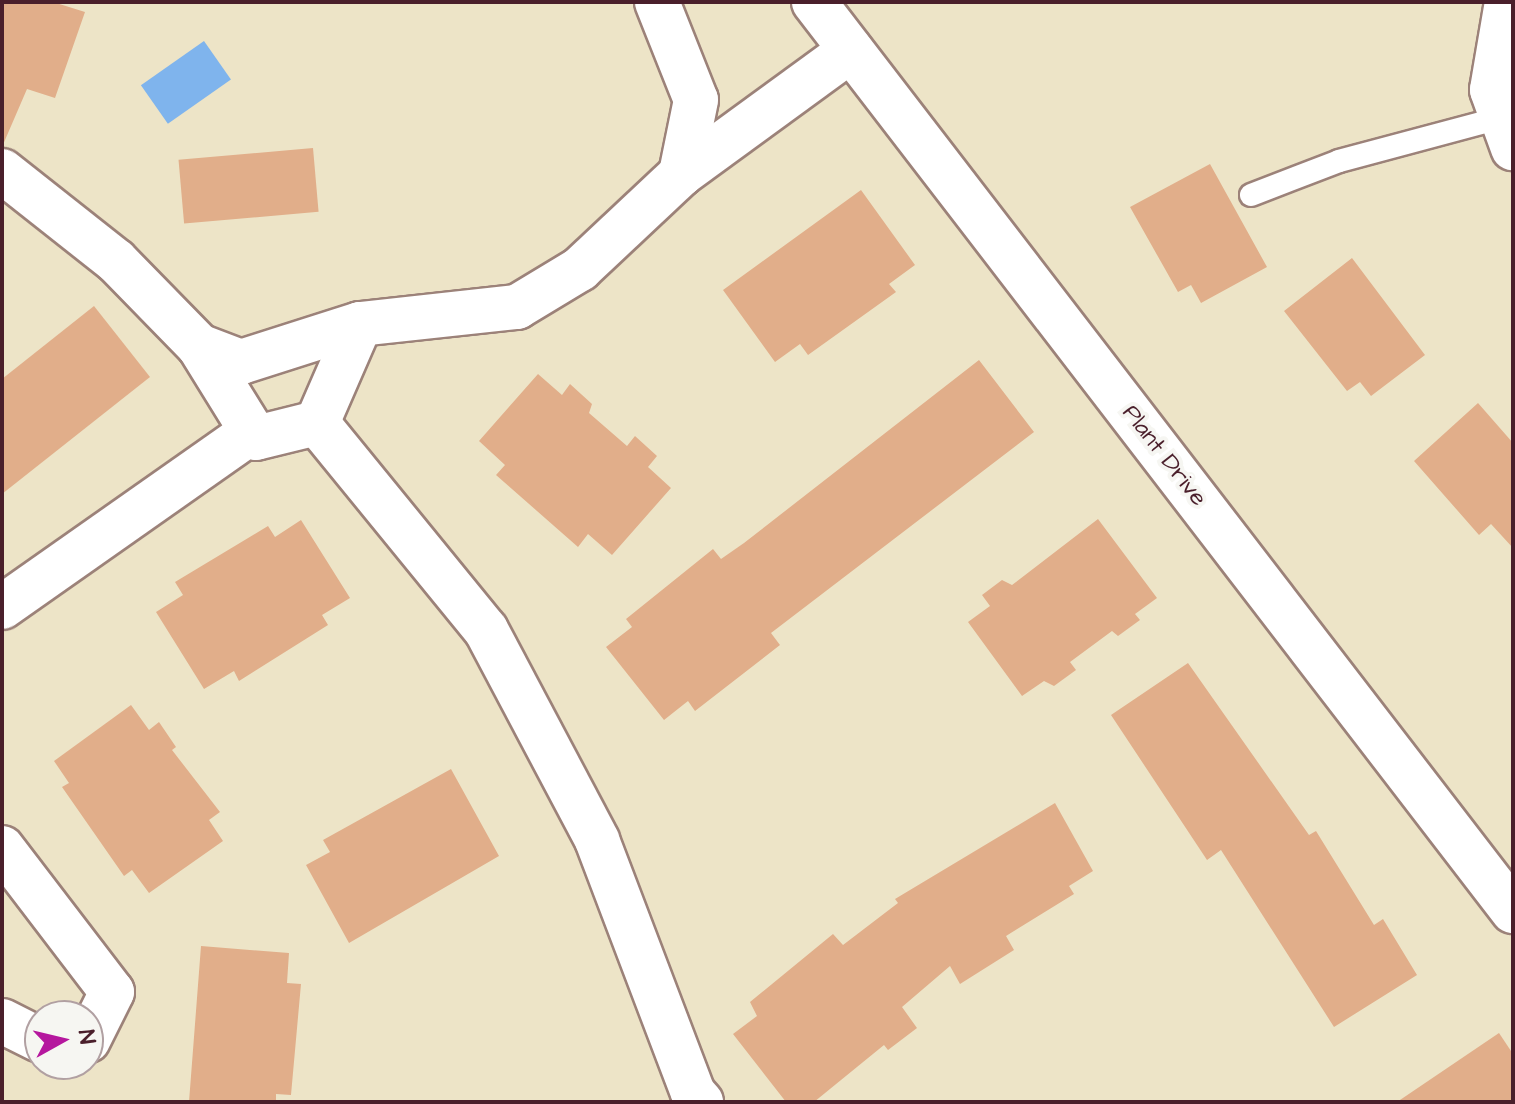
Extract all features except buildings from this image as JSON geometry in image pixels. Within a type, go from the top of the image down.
[{"type":"street","points":[[657,2],[696,100],[681,174]]},
{"type":"street","name":"Plant Drive","points":[[814,2],[1513,911]]},
{"type":"street","points":[[1507,2],[1492,90],[1507,133]]},
{"type":"street","points":[[199,346],[241,362],[360,324],[517,307],[580,269],[681,174],[851,50]]},
{"type":"street","points":[[2,171],[116,261],[199,346],[256,438],[317,423]]},
{"type":"street","points":[[317,423],[360,324]]},
{"type":"street","points":[[317,423],[486,630],[597,840],[693,1093],[701,1102]]},
{"type":"street","points":[[2,607],[252,431]]},
{"type":"street","points":[[2,848],[112,992],[104,1008]]},
{"type":"street","points":[[2,1021],[24,1032]]},
{"type":"lane","points":[[1251,195],[1339,161],[1507,133]]},
{"type":"water","points":[[204,41],[231,80],[168,124],[141,85]]}]
